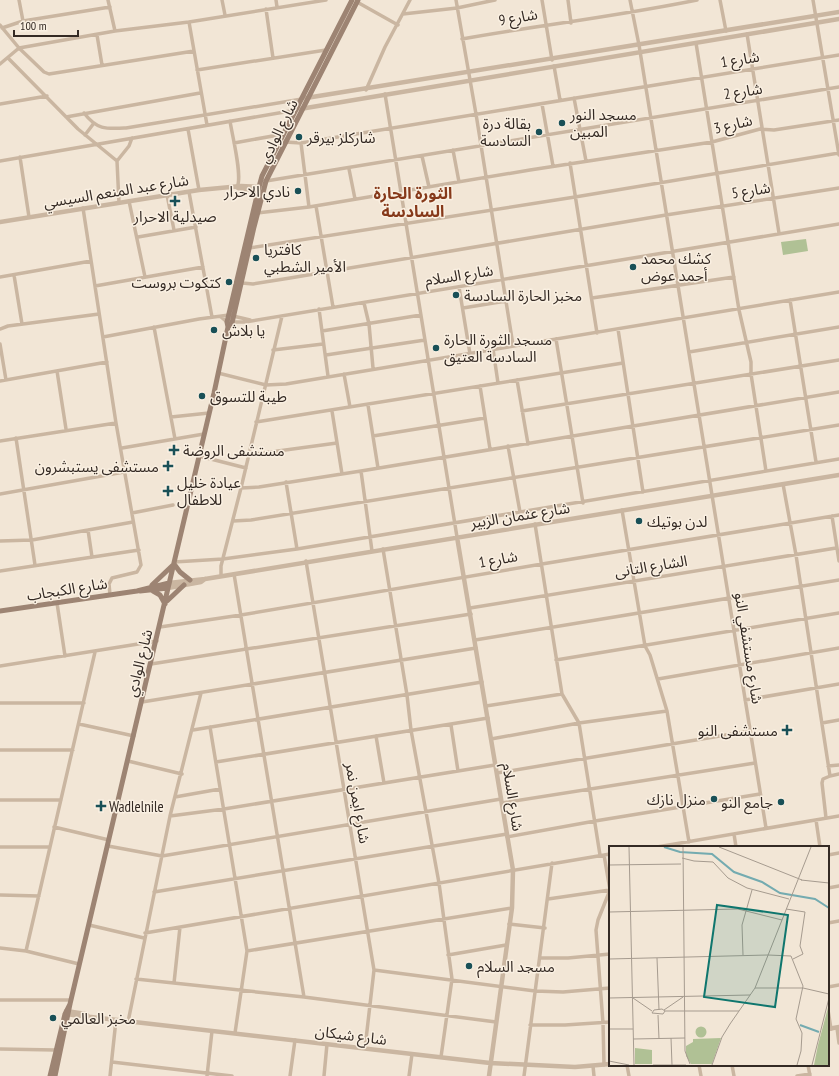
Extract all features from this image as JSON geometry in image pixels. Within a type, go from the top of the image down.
[{"type":"main road","name":"شارع الوادي","points":[[305,98],[327,50],[353,0]]},
{"type":"main road","name":"شارع الوادي","points":[[231,316],[242,283],[257,213],[266,182],[299,110],[353,0]]},
{"type":"main road","name":"شارع الوادي","points":[[50,1076],[55,1050],[80,964],[166,603],[258,189],[284,134],[299,110]]},
{"type":"main road","points":[[184,585],[166,603],[160,595],[151,588],[174,564],[180,572],[190,580]]},
{"type":"main road","name":"شارع الكبجاب","points":[[0,611],[169,586]]},
{"type":"main road","name":"شارع الوادي","points":[[55,1076],[67,1013]]},
{"type":"street","points":[[19,0],[23,21]]},
{"type":"street","points":[[108,0],[115,32]]},
{"type":"street","points":[[222,0],[225,15]]},
{"type":"street","points":[[276,0],[277,8]]},
{"type":"street","points":[[0,64],[19,48],[326,0]]},
{"type":"street","points":[[353,0],[398,25]]},
{"type":"street","points":[[366,90],[374,68],[410,0]]},
{"type":"street","points":[[456,0],[513,345]]},
{"type":"street","points":[[403,14],[457,8],[495,0]]},
{"type":"street","points":[[542,0],[552,60]]},
{"type":"street","points":[[568,0],[571,23]]},
{"type":"street","name":"شارع مستشفي النو","points":[[630,0],[646,86],[766,828]]},
{"type":"street","name":"شارع 9","points":[[462,39],[547,24],[571,23],[632,13],[697,0]]},
{"type":"street","points":[[720,0],[726,31]]},
{"type":"street","points":[[249,248],[323,238],[661,183],[717,172],[839,154],[824,57],[813,0]]},
{"type":"street","points":[[110,7],[1,26],[19,48],[44,72],[50,74],[194,51]]},
{"type":"street","points":[[266,9],[273,58]]},
{"type":"street","points":[[84,113],[94,124],[104,128],[164,122],[305,98],[366,90],[552,60],[839,12]]},
{"type":"street","points":[[0,161],[385,94],[839,19]]},
{"type":"street","points":[[189,22],[200,93],[207,125]]},
{"type":"street","points":[[748,34],[752,69],[779,233]]},
{"type":"street","points":[[97,35],[102,65]]},
{"type":"street","points":[[696,43],[723,207],[727,241],[739,310],[751,362],[751,374],[766,471]]},
{"type":"street","points":[[197,70],[327,50]]},
{"type":"street","name":"شارع 1","points":[[285,142],[301,143],[839,54]]},
{"type":"street","points":[[8,58],[85,135],[117,161]]},
{"type":"street","points":[[554,66],[560,100]]},
{"type":"street","name":"شارع 2","points":[[266,182],[839,87]]},
{"type":"street","points":[[66,117],[200,93]]},
{"type":"street","points":[[385,94],[389,128],[457,537]]},
{"type":"street","points":[[0,104],[47,96]]},
{"type":"street","points":[[574,98],[586,161]]},
{"type":"street","points":[[542,104],[546,135],[553,166]]},
{"type":"street","name":"شارع 3","points":[[257,213],[310,207],[570,163],[712,142],[760,129],[763,131],[839,120]]},
{"type":"street","points":[[230,121],[239,174],[239,184],[237,187]]},
{"type":"street","points":[[164,122],[166,132]]},
{"type":"street","points":[[85,135],[94,124]]},
{"type":"street","points":[[188,128],[199,190]]},
{"type":"street","points":[[234,143],[284,134]]},
{"type":"street","points":[[120,203],[117,161],[129,146],[132,138]]},
{"type":"street","points":[[301,143],[310,207]]},
{"type":"street","points":[[453,150],[459,182]]},
{"type":"street","points":[[422,156],[429,187]]},
{"type":"street","points":[[20,157],[29,217]]},
{"type":"street","points":[[570,163],[597,333]]},
{"type":"street","points":[[349,169],[355,199]]},
{"type":"street","name":"شارع عبد المنعم السيسي","points":[[0,222],[199,190],[237,187],[258,189]]},
{"type":"street","name":"شارع 5","points":[[242,283],[262,282],[327,272],[666,215],[839,188]]},
{"type":"street","points":[[189,192],[212,317]]},
{"type":"street","points":[[167,195],[174,230]]},
{"type":"street","points":[[129,201],[138,237],[145,277]]},
{"type":"street","points":[[316,206],[323,238],[333,307]]},
{"type":"street","points":[[83,208],[116,423],[122,448],[124,472],[141,565],[139,570],[112,578],[110,584],[110,595]]},
{"type":"street","name":"شارع السلام","points":[[229,324],[503,280],[672,250],[839,224]]},
{"type":"street","points":[[138,237],[196,226]]},
{"type":"street","points":[[0,277],[91,261]]},
{"type":"street","points":[[95,286],[203,267]]},
{"type":"street","points":[[14,275],[22,324]]},
{"type":"street","points":[[592,298],[734,277]]},
{"type":"street","points":[[459,287],[470,354]]},
{"type":"street","points":[[218,373],[266,385],[470,354],[513,345],[739,310],[839,292]]},
{"type":"street","points":[[790,300],[812,429],[816,462]]},
{"type":"street","points":[[463,308],[506,301]]},
{"type":"street","points":[[364,302],[369,324],[373,368]]},
{"type":"street","points":[[319,310],[328,376]]},
{"type":"street","points":[[0,329],[22,324],[100,314]]},
{"type":"street","points":[[322,331],[421,315]]},
{"type":"street","points":[[103,337],[212,317],[231,316]]},
{"type":"street","name":"شارع السلام","points":[[231,316],[250,320]]},
{"type":"street","points":[[221,576],[220,566],[246,468],[282,316]]},
{"type":"street","points":[[221,317],[229,324]]},
{"type":"street","points":[[689,352],[839,327]]},
{"type":"street","points":[[154,328],[176,439]]},
{"type":"street","points":[[618,329],[643,492]]},
{"type":"street","points":[[556,339],[583,503]]},
{"type":"street","points":[[326,355],[424,340]]},
{"type":"street","points":[[0,344],[6,380]]},
{"type":"street","points":[[273,350],[323,344]]},
{"type":"street","points":[[493,349],[498,383]]},
{"type":"street","points":[[522,411],[839,360]]},
{"type":"street","points":[[0,381],[107,362]]},
{"type":"street","points":[[256,422],[332,411],[623,363]]},
{"type":"street","points":[[57,371],[66,429]]},
{"type":"street","points":[[344,374],[350,408]]},
{"type":"street","points":[[517,380],[528,444]]},
{"type":"street","points":[[480,386],[490,449]]},
{"type":"street","points":[[241,488],[342,474],[839,392]]},
{"type":"street","points":[[368,405],[378,468]]},
{"type":"street","points":[[332,411],[342,474]]},
{"type":"street","points":[[171,417],[209,413]]},
{"type":"street","points":[[374,436],[485,418]]},
{"type":"street","points":[[0,441],[66,429],[116,423]]},
{"type":"street","points":[[232,521],[292,514],[839,425]]},
{"type":"street","points":[[122,448],[204,434]]},
{"type":"street","points":[[16,438],[35,565]]},
{"type":"street","points":[[249,455],[337,443]]},
{"type":"street","points":[[508,446],[520,512]]},
{"type":"street","points":[[199,456],[246,468]]},
{"type":"street","points":[[174,564],[298,549],[454,522],[583,503],[839,459]]},
{"type":"street","points":[[360,471],[372,551]]},
{"type":"street","points":[[0,494],[25,491],[124,472]]},
{"type":"street","name":"شارع عثمان الزبير","points":[[169,586],[190,580],[205,579],[839,475]]},
{"type":"street","points":[[286,482],[298,549]]},
{"type":"street","points":[[784,484],[812,652],[830,776]]},
{"type":"street","points":[[132,513],[173,505]]},
{"type":"street","points":[[622,510],[645,646],[650,655],[658,678],[667,711],[689,842]]},
{"type":"street","name":"شارع 1","points":[[160,627],[241,615],[628,549],[839,515]]},
{"type":"street","points":[[832,516],[839,561]]},
{"type":"street","points":[[0,541],[32,540],[133,522]]},
{"type":"street","points":[[535,524],[562,694],[579,723],[595,821],[609,886]]},
{"type":"street","points":[[88,530],[92,557]]},
{"type":"street","name":"شارع السلام","points":[[457,537],[465,577],[513,870],[512,908],[489,1076]]},
{"type":"street","name":"الشارع التانى","points":[[470,608],[836,548]]},
{"type":"street","points":[[383,549],[407,695],[411,730],[439,883],[452,979],[441,1057]]},
{"type":"street","points":[[0,571],[139,550]]},
{"type":"street","name":"شارع ايمن نمر","points":[[306,562],[314,602],[374,970],[366,1048]]},
{"type":"street","points":[[234,574],[273,801],[304,997]]},
{"type":"street","name":"شارع عثمان الزبير","points":[[169,586],[201,582],[205,579]]},
{"type":"street","points":[[475,640],[839,580]]},
{"type":"street","points":[[58,603],[65,656]]},
{"type":"street","points":[[556,660],[839,613]]},
{"type":"street","points":[[151,664],[471,614]]},
{"type":"street","points":[[0,666],[157,641]]},
{"type":"street","points":[[142,702],[476,648]]},
{"type":"street","points":[[658,678],[839,648]]},
{"type":"street","points":[[26,951],[95,652]]},
{"type":"street","points":[[193,730],[482,682]]},
{"type":"street","points":[[745,700],[839,684]]},
{"type":"street","points":[[128,1022],[145,932],[170,816],[182,774],[201,693]]},
{"type":"street","points":[[486,706],[562,694]]},
{"type":"street","points":[[0,703],[84,704]]},
{"type":"street","points":[[491,739],[579,723],[667,711]]},
{"type":"street","points":[[216,762],[488,718]]},
{"type":"street","points":[[822,723],[839,720]]},
{"type":"street","points":[[79,724],[134,736]]},
{"type":"street","points":[[451,725],[458,771]]},
{"type":"street","points":[[210,727],[247,951],[235,1033]]},
{"type":"street","points":[[497,773],[750,731]]},
{"type":"street","points":[[376,736],[384,783]]},
{"type":"street","points":[[0,750],[73,750]]},
{"type":"street","points":[[128,761],[182,774]]},
{"type":"street","points":[[108,846],[162,856],[425,811],[590,790],[755,763]]},
{"type":"street","points":[[170,816],[224,809],[495,765]]},
{"type":"street","points":[[828,766],[839,765]]},
{"type":"street","points":[[826,818],[822,783],[823,779],[839,774]]},
{"type":"street","points":[[175,797],[220,789]]},
{"type":"street","points":[[154,892],[236,880],[431,845],[507,836],[760,794]]},
{"type":"street","points":[[0,800],[61,800]]},
{"type":"street","points":[[667,846],[839,816]]},
{"type":"street","points":[[816,820],[820,846]]},
{"type":"street","points":[[54,827],[109,840]]},
{"type":"street","points":[[734,834],[736,846]]},
{"type":"street","points":[[0,847],[50,847]]},
{"type":"street","points":[[829,855],[839,853]]},
{"type":"street","points":[[145,932],[609,854]]},
{"type":"street","points":[[524,1076],[530,1025],[545,928],[552,863]]},
{"type":"street","points":[[829,888],[839,886]]},
{"type":"street","points":[[548,899],[609,890]]},
{"type":"street","points":[[604,1065],[603,1023],[596,925],[609,892]]},
{"type":"street","points":[[0,895],[39,896]]},
{"type":"street","points":[[247,951],[512,908]]},
{"type":"street","points":[[829,923],[839,921]]},
{"type":"street","points":[[509,924],[545,928]]},
{"type":"street","points":[[89,925],[144,938]]},
{"type":"street","points":[[174,983],[180,927]]},
{"type":"street","points":[[448,955],[506,945]]},
{"type":"street","points":[[0,948],[26,951],[80,964]]},
{"type":"street","points":[[540,958],[598,956],[609,954]]},
{"type":"street","points":[[374,970],[535,991],[563,992],[609,988]]},
{"type":"street","points":[[136,979],[304,997],[496,1022]]},
{"type":"street","points":[[829,987],[839,985]]},
{"type":"street","points":[[0,1000],[70,1002]]},
{"type":"street","name":"شارع شيكان","points":[[67,1013],[86,1014],[89,1017],[128,1022],[490,1063],[593,1066],[609,1064]]},
{"type":"street","points":[[110,1076],[116,1020]]},
{"type":"street","points":[[530,1025],[609,1022]]},
{"type":"street","points":[[830,1029],[838,1027],[839,1043]]},
{"type":"street","points":[[207,1075],[212,1031]]},
{"type":"street","points":[[290,1076],[295,1040]]},
{"type":"street","points":[[324,1076],[327,1044]]},
{"type":"street","points":[[0,1050],[55,1050]]},
{"type":"street","points":[[409,1076],[412,1054]]},
{"type":"street","points":[[112,1062],[207,1075],[232,1076]]},
{"type":"street","points":[[593,1066],[594,1076]]},
{"type":"street","points":[[627,1066],[629,1076]]},
{"type":"street","points":[[699,1066],[701,1076]]},
{"type":"street","points":[[732,1066],[734,1076]]},
{"type":"street","points":[[797,1076],[810,1075]]},
{"type":"green space","points":[[806,239],[808,251],[783,255],[781,242]]},
{"type":"place","name":"مسجد النور المبين","points":[[562,123]]},
{"type":"place","name":"بقالة درة السادسة","points":[[539,132]]},
{"type":"place","name":"شاركلز بيرقر","points":[[299,137]]},
{"type":"place","name":"نادي الاحرار","points":[[298,191]]},
{"type":"place","name":"صيدلية الاحرار","points":[[175,201]]},
{"type":"place","name":"كافتريا الأمير الشطبي","points":[[256,258]]},
{"type":"place","name":"كشك محمد أحمد عوض","points":[[633,267]]},
{"type":"place","name":"كتكوت بروست","points":[[229,282]]},
{"type":"place","name":"مخبز الحارة السادسة","points":[[456,295]]},
{"type":"place","name":"يا بلاش","points":[[214,330]]},
{"type":"place","name":"مسجد الثورة الحارة السادسة العتيق","points":[[436,348]]},
{"type":"place","name":"طيبة للتسوق","points":[[202,396]]},
{"type":"place","name":"مستشفى الروضة","points":[[174,450]]},
{"type":"place","name":"مستشفى يستبشرون","points":[[168,466]]},
{"type":"place","name":"عيادة خليل للاطفال","points":[[168,491]]},
{"type":"place","name":"لدن بوتيك","points":[[639,521]]},
{"type":"place","name":"مستشفى النو","points":[[787,730]]},
{"type":"place","name":"منزل نازك","points":[[714,799]]},
{"type":"place","name":"جامع النو","points":[[781,802]]},
{"type":"place","name":"Wadlelnile","points":[[101,806]]},
{"type":"place","name":"مسجد السلام","points":[[469,966]]},
{"type":"place","name":"مخبز العالمي","points":[[53,1018]]},
{"type":"district","name":"الثورة الحارة السادسة","points":[[413,202]]}]
